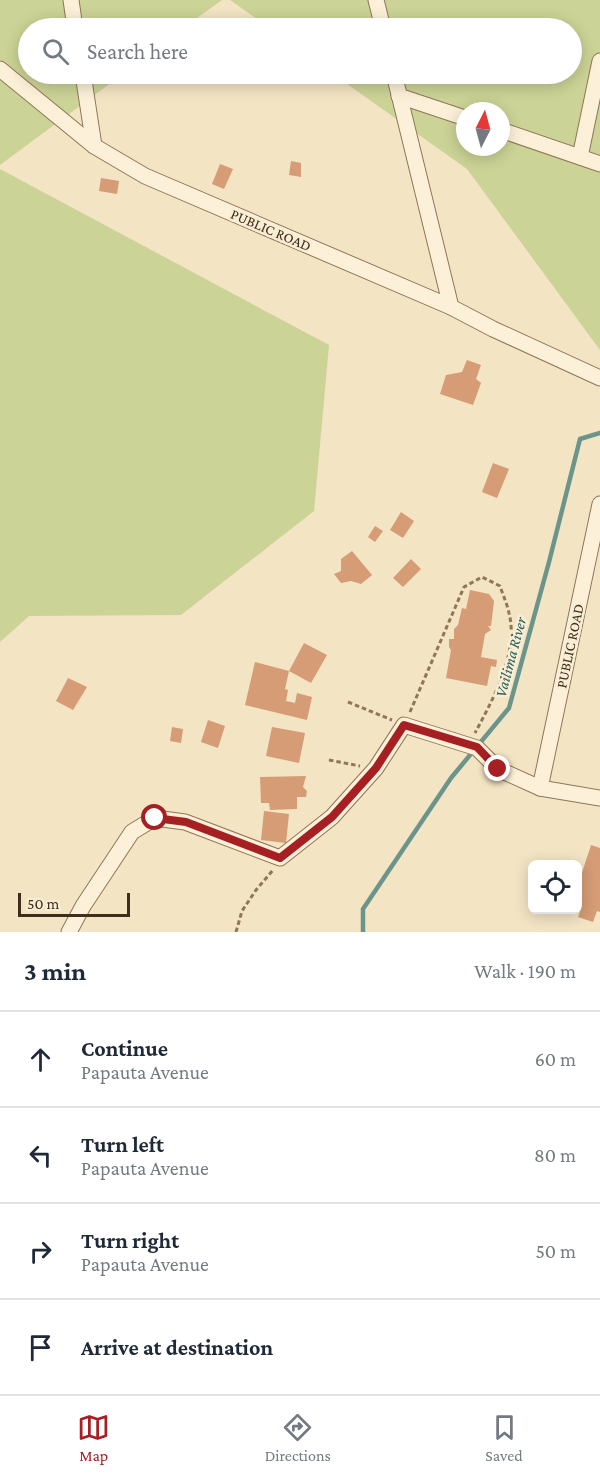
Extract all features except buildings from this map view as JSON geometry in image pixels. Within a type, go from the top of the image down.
[{"type":"street","points":[[71,0],[74,18]]},
{"type":"street","points":[[376,0],[380,18]]},
{"type":"street","points":[[580,157],[600,61]]},
{"type":"street","name":"PUBLIC ROAD","points":[[0,69],[18,84]]},
{"type":"street","name":"PUBLIC ROAD","points":[[18,84],[94,146],[145,176],[451,307],[600,378]]},
{"type":"street","points":[[85,84],[94,146]]},
{"type":"street","points":[[396,84],[451,307]]},
{"type":"street","points":[[399,96],[456,115]]},
{"type":"street","points":[[510,133],[600,164]]},
{"type":"street","name":"PUBLIC ROAD","points":[[540,788],[600,504]]},
{"type":"street","points":[[69,932],[83,906],[132,832],[155,818],[186,822],[280,858],[332,817],[376,768],[404,725],[477,747],[498,769],[540,788],[600,798]]},
{"type":"path","points":[[348,702],[404,725],[464,587],[482,577],[500,586],[510,615],[511,640],[501,684],[469,746]]},
{"type":"path","points":[[329,760],[376,768]]},
{"type":"path","points":[[236,932],[243,911],[280,858]]},
{"type":"green space","points":[[0,0],[222,0],[197,18],[18,18],[18,84],[109,84],[0,165]]},
{"type":"green space","points":[[230,0],[600,0],[600,350],[467,169],[347,84],[582,84],[582,18],[256,18]]},
{"type":"green space","points":[[0,169],[329,345],[314,511],[181,615],[29,616],[0,642]]},
{"type":"waterway","name":"Vailima River","points":[[363,932],[363,909],[451,778],[509,708],[580,439],[600,433]]},
{"type":"route","points":[[155,818],[186,822],[280,858],[332,817],[376,768],[404,725],[477,747],[498,769]]}]
